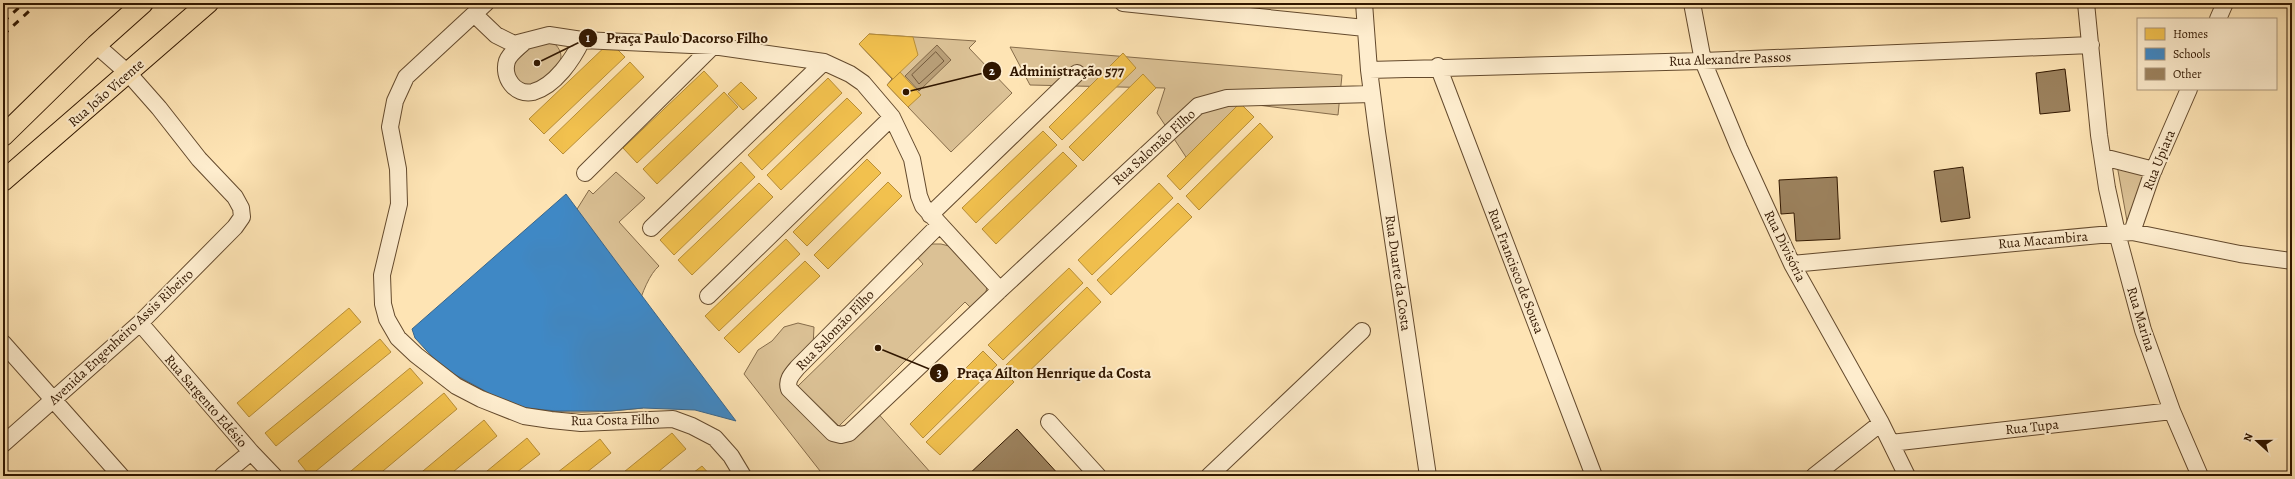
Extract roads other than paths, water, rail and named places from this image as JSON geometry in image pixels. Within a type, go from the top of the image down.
[{"type":"main road","points":[[3,136],[96,45],[143,3]]},
{"type":"main road","name":"Rua João Vicente","points":[[3,181],[129,74],[208,3]]},
{"type":"street","name":"Rua Costa Filho","points":[[486,3],[406,78],[397,94],[390,118],[398,169],[399,204],[382,275],[381,289],[387,319],[398,338],[416,355],[456,386],[524,416],[581,423],[673,419],[692,426],[715,438],[732,456],[743,476]]},
{"type":"street","points":[[1125,3],[1365,28]]},
{"type":"street","name":"Rua Duarte da Costa","points":[[1364,3],[1372,94],[1428,476]]},
{"type":"street","name":"Rua Divisória","points":[[1692,3],[1704,61],[1739,148],[1792,264],[1881,423],[1907,476]]},
{"type":"street","name":"Rua Marina","points":[[2086,3],[2103,157],[2124,233],[2143,330],[2172,411],[2200,476]]},
{"type":"street","points":[[2218,18],[2225,3]]},
{"type":"street","points":[[474,14],[501,38],[514,44],[523,43]]},
{"type":"street","points":[[507,62],[523,43],[534,37],[546,35],[582,40],[713,46],[824,62],[850,74],[863,83],[892,117],[912,159],[919,196],[934,220],[1000,290]]},
{"type":"street","points":[[501,38],[507,62],[506,72],[510,83],[522,92],[535,91],[568,66],[582,40]]},
{"type":"street","name":"Avenida Engenheiro Assis Ribeiro","points":[[3,444],[140,323],[235,227],[242,217],[241,208],[235,197],[199,159],[159,108],[129,74],[96,45]]},
{"type":"street","name":"Rua Alexandre Passos","points":[[1369,70],[1438,66],[1704,61],[2091,45]]},
{"type":"street","points":[[585,173],[713,46]]},
{"type":"street","points":[[651,228],[824,62]]},
{"type":"street","name":"Rua Francisco de Sousa","points":[[1438,66],[1594,476]]},
{"type":"street","name":"Rua Salomão Filho","points":[[1077,72],[934,220],[790,377],[788,384],[789,389],[833,433],[841,435],[849,432],[1198,106],[1227,98],[1372,94]]},
{"type":"street","name":"Rua Upiara","points":[[2124,233],[2154,170],[2189,90]]},
{"type":"street","points":[[708,296],[892,117]]},
{"type":"street","points":[[2103,157],[2154,170]]},
{"type":"street","name":"Rua Macambira","points":[[1792,264],[2124,233],[2240,254],[2292,261]]},
{"type":"street","name":"Rua Sargento Edésio","points":[[140,323],[251,452],[274,476]]},
{"type":"street","points":[[1209,476],[1362,331]]},
{"type":"street","points":[[3,343],[121,476]]},
{"type":"street","name":"Rua Tupa","points":[[1891,443],[2172,411]]},
{"type":"street","points":[[1049,422],[1098,476]]},
{"type":"street","points":[[1814,476],[1881,423]]},
{"type":"street","points":[[222,476],[251,452]]},
{"type":"water","points":[[937,45],[951,60],[919,91],[905,76]]},
{"type":"railway","points":[[3,8],[9,3]]},
{"type":"railway","points":[[3,22],[24,3]]},
{"type":"railway","points":[[3,35],[38,3]]},
{"type":"place","name":"Praça Paulo Dacorso Filho","points":[[537,63]]},
{"type":"place","name":"Administração 577","points":[[906,92]]},
{"type":"place","name":"Praça Aílton Henrique da Costa","points":[[878,348]]}]
